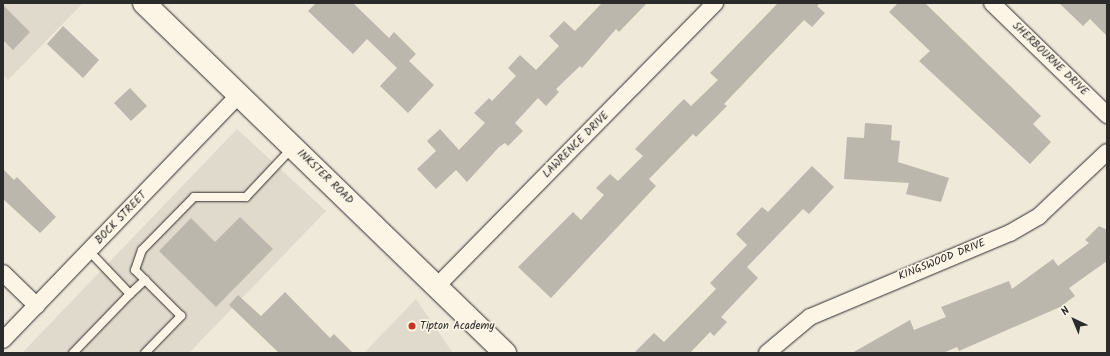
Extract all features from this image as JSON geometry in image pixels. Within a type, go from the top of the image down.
[{"type":"main road","name":"INKSTER ROAD","points":[[144,3],[505,353]]},
{"type":"street","name":"LAWRENCE DRIVE","points":[[437,286],[715,3]]},
{"type":"street","name":"SHERBOURNE DRIVE","points":[[992,3],[1107,115]]},
{"type":"street","name":"BOCK STREET","points":[[3,340],[239,95]]},
{"type":"street","name":"KINGSWOOD DRIVE","points":[[767,353],[810,317],[1010,233],[1040,216],[1107,152]]},
{"type":"street","points":[[3,273],[36,306]]},
{"type":"lane","points":[[145,353],[181,316],[135,270],[142,250],[194,197],[246,197],[293,147]]},
{"type":"lane","points":[[88,251],[130,294]]},
{"type":"lane","points":[[73,353],[145,280]]},
{"type":"shaded area","points":[[3,3],[83,3],[8,80],[3,75]]},
{"type":"shaded area","points":[[237,129],[326,211],[189,353],[22,353]]},
{"type":"shaded area","name":"Tipton Academy","points":[[416,299],[453,353],[364,353]]},
{"type":"building","points":[[316,3],[353,3],[389,38],[394,32],[416,54],[409,61],[434,85],[408,113],[380,86],[397,68],[367,39],[353,54],[308,11]]},
{"type":"building","points":[[602,3],[647,3],[619,32],[616,29],[582,68],[580,66],[556,89],[559,92],[546,106],[538,98],[515,123],[523,131],[508,146],[505,143],[499,147],[467,182],[456,170],[436,189],[417,169],[436,151],[427,141],[440,129],[459,150],[485,123],[474,113],[489,98],[492,101],[516,76],[508,68],[520,55],[536,70],[559,46],[549,36],[564,21],[575,31]]},
{"type":"building","points":[[778,3],[820,3],[817,6],[825,13],[812,27],[804,20],[724,104],[727,106],[696,137],[693,134],[649,179],[656,186],[551,298],[518,267],[573,212],[581,220],[604,195],[596,188],[610,174],[618,181],[643,156],[635,149],[676,107],[684,99],[691,106],[718,80],[710,73]]},
{"type":"building","points":[[898,3],[925,3],[1041,116],[1033,124],[1051,142],[1030,164],[919,61],[930,51],[889,12]]},
{"type":"building","points":[[1059,3],[1107,3],[1107,36],[1090,19],[1083,26]]},
{"type":"building","points":[[3,5],[30,32],[13,50],[3,40]]},
{"type":"building","points":[[63,26],[99,60],[83,78],[47,44]]},
{"type":"building","points":[[130,88],[147,106],[131,121],[114,103]]},
{"type":"building","points":[[865,123],[892,125],[891,140],[900,141],[898,162],[949,178],[941,202],[906,194],[909,183],[844,179],[847,137],[864,138]]},
{"type":"building","points":[[812,166],[834,187],[809,214],[803,209],[747,267],[758,278],[721,317],[727,322],[714,336],[710,332],[690,353],[634,353],[654,333],[664,342],[716,289],[710,283],[747,245],[736,234],[762,207],[768,212]]},
{"type":"building","points":[[3,169],[14,180],[17,177],[56,217],[40,233],[3,199]]},
{"type":"building","points":[[240,217],[273,249],[216,307],[159,251],[191,218],[215,242]]},
{"type":"building","points":[[1099,226],[1107,230],[1107,261],[1069,288],[1075,296],[1060,307],[959,351],[957,347],[943,353],[852,353],[910,320],[914,330],[946,317],[941,307],[1009,281],[1012,289],[1053,259],[1058,266],[1089,243],[1085,240]]},
{"type":"building","points":[[285,292],[330,338],[334,334],[353,353],[279,353],[229,305],[238,295],[261,316]]},
{"type":"place","name":"Tipton Academy","points":[[412,326]]}]
